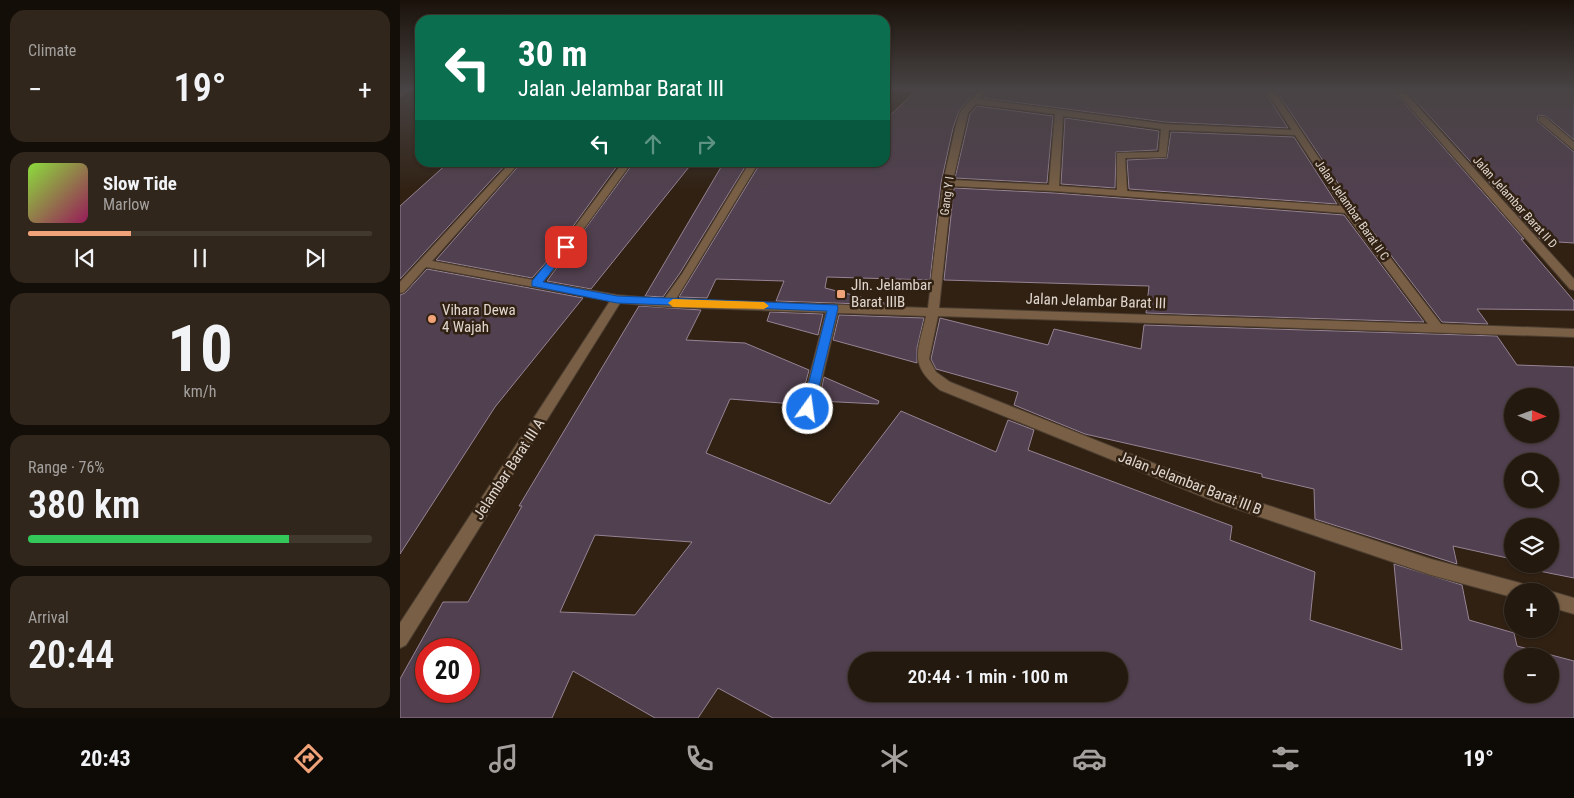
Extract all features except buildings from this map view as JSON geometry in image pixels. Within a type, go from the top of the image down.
[{"type":"street","name":"Gang Y I","points":[[933,311],[948,183],[961,123]]},
{"type":"street","points":[[1054,188],[1058,123]]},
{"type":"street","points":[[1128,123],[1165,127],[1299,133]]},
{"type":"street","name":"Jalan Jelambar Barat II C","points":[[1292,123],[1348,210],[1438,329]]},
{"type":"street","name":"Jalan Jelambar Barat II D","points":[[1428,123],[1574,286]]},
{"type":"street","points":[[1546,123],[1574,147]]},
{"type":"street","points":[[1122,193],[1120,155],[1163,155],[1165,127]]},
{"type":"street","points":[[400,289],[511,167]]},
{"type":"street","points":[[535,284],[555,261],[624,167]]},
{"type":"street","points":[[667,303],[686,276],[752,167]]},
{"type":"street","points":[[948,183],[1054,188],[1348,210]]},
{"type":"street","name":"Jalan Jelambar Barat III","points":[[424,263],[617,299],[667,303],[1574,333]]},
{"type":"street","name":"Jelambar Barat III A","points":[[400,640],[617,299]]},
{"type":"street","points":[[808,409],[833,308]]},
{"type":"street","name":"Jalan Jelambar Barat III B","points":[[933,311],[923,359],[931,375],[945,386],[1216,495],[1431,567],[1504,587]]},
{"type":"street","points":[[1559,602],[1574,606]]},
{"type":"slow traffic","points":[[673,303],[764,306]]},
{"type":"place","name":"Jln. Jelambar Barat IIIB","points":[[841,294]]},
{"type":"place","name":"Vihara Dewa 4 Wajah","points":[[432,319]]},
{"type":"route","points":[[566,247],[535,284],[617,299],[667,303],[833,308],[808,409]]}]
